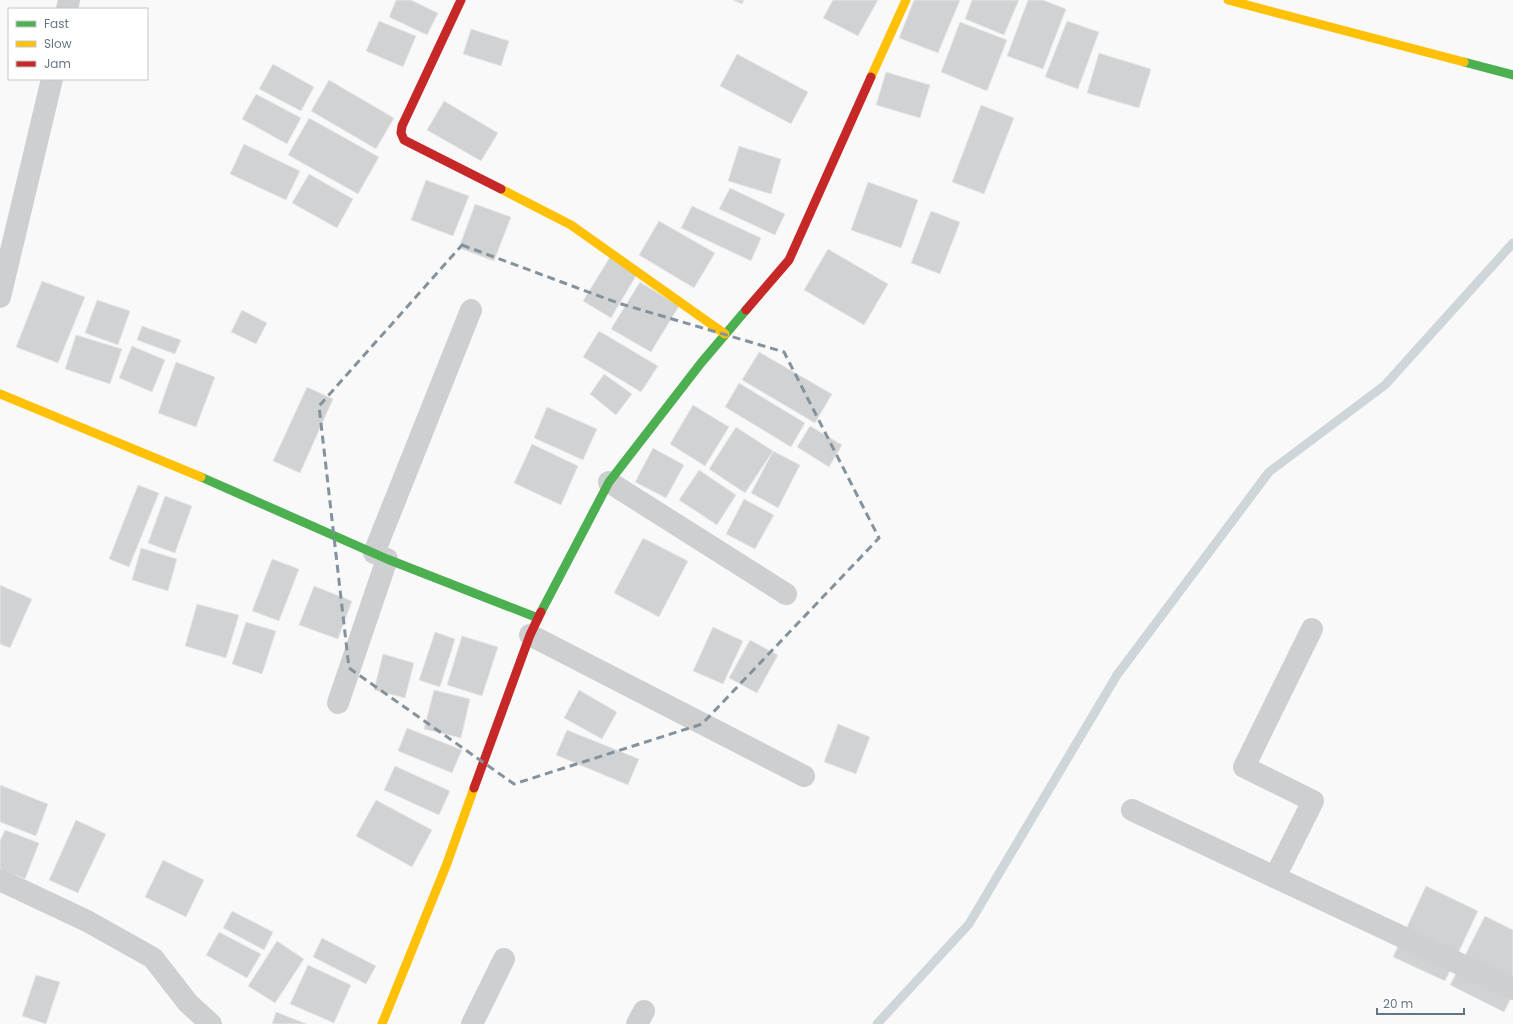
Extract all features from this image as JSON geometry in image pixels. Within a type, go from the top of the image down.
[{"type":"street","points":[[461,0],[402,126],[401,133],[404,140],[571,225],[725,334]]},
{"type":"street","points":[[382,1024],[446,866],[534,626],[609,482],[701,363],[789,260],[906,0]]},
{"type":"street","points":[[1228,0],[1513,75]]},
{"type":"street","points":[[0,297],[52,80]]},
{"type":"street","points":[[338,703],[380,556],[471,310]]},
{"type":"street","points":[[0,394],[217,484],[534,626],[804,776]]},
{"type":"street","points":[[609,482],[786,594]]},
{"type":"street","points":[[1275,877],[1313,801],[1244,767],[1312,629]]},
{"type":"street","points":[[1132,810],[1513,989]]},
{"type":"street","points":[[0,880],[88,921],[153,958],[188,1002],[211,1024]]},
{"type":"street","points":[[472,1024],[504,959]]},
{"type":"highlighted area","points":[[462,245],[618,303],[784,352],[879,538],[702,724],[514,784],[349,668],[319,406]]},
{"type":"building","points":[[396,0],[411,0],[438,13],[427,35],[389,17]]},
{"type":"building","points":[[733,0],[744,0],[742,4]]},
{"type":"building","points":[[833,0],[878,0],[858,36],[823,18]]},
{"type":"building","points":[[914,0],[960,0],[938,53],[899,38]]},
{"type":"building","points":[[972,0],[1019,0],[1004,35],[965,19]]},
{"type":"building","points":[[1028,0],[1043,0],[1066,9],[1043,69],[1007,56]]},
{"type":"building","points":[[379,21],[416,36],[403,67],[366,51]]},
{"type":"building","points":[[1067,21],[1099,32],[1078,89],[1045,77]]},
{"type":"building","points":[[960,22],[1007,40],[987,91],[941,72]]},
{"type":"building","points":[[471,29],[509,41],[501,66],[463,54]]},
{"type":"building","points":[[1099,53],[1151,69],[1139,108],[1087,93]]},
{"type":"building","points":[[737,54],[808,92],[791,124],[720,86]]},
{"type":"building","points":[[273,64],[314,87],[301,111],[259,89]]},
{"type":"building","points":[[886,72],[930,85],[920,118],[876,105]]},
{"type":"building","points":[[329,80],[394,118],[376,149],[311,111]]},
{"type":"building","points":[[256,94],[301,118],[287,144],[242,119]]},
{"type":"building","points":[[444,101],[498,133],[481,161],[427,130]]},
{"type":"building","points":[[981,105],[1014,118],[984,194],[952,182]]},
{"type":"building","points":[[309,118],[379,157],[358,194],[288,155]]},
{"type":"building","points":[[244,144],[300,171],[286,200],[230,174]]},
{"type":"building","points":[[739,146],[781,159],[771,194],[728,181]]},
{"type":"building","points":[[309,174],[353,199],[337,228],[292,203]]},
{"type":"building","points":[[426,180],[469,196],[453,236],[411,220]]},
{"type":"building","points":[[868,182],[918,200],[901,248],[851,230]]},
{"type":"building","points":[[730,188],[785,214],[775,235],[719,209]]},
{"type":"building","points":[[475,204],[511,217],[494,261],[459,248]]},
{"type":"building","points":[[692,206],[761,238],[751,261],[681,228]]},
{"type":"building","points":[[931,211],[960,222],[940,274],[911,263]]},
{"type":"building","points":[[659,221],[715,253],[694,288],[639,255]]},
{"type":"building","points":[[828,249],[888,284],[864,325],[804,290]]},
{"type":"building","points":[[610,257],[637,274],[611,318],[583,301]]},
{"type":"building","points":[[42,281],[85,297],[58,363],[16,347]]},
{"type":"building","points":[[640,282],[679,306],[651,352],[611,329]]},
{"type":"building","points":[[97,300],[130,311],[118,345],[85,333]]},
{"type":"building","points":[[242,310],[267,323],[256,344],[231,332]]},
{"type":"building","points":[[142,326],[181,340],[175,354],[137,340]]},
{"type":"building","points":[[599,331],[658,366],[641,392],[583,357]]},
{"type":"building","points":[[76,335],[122,349],[110,384],[65,369]]},
{"type":"building","points":[[132,346],[165,360],[152,392],[119,378]]},
{"type":"building","points":[[759,352],[832,394],[815,423],[742,380]]},
{"type":"building","points":[[176,362],[215,377],[196,427],[158,413]]},
{"type":"building","points":[[604,374],[632,394],[616,415],[590,394]]},
{"type":"building","points":[[739,383],[805,423],[791,447],[725,407]]},
{"type":"building","points":[[307,387],[333,399],[300,473],[273,461]]},
{"type":"building","points":[[693,405],[729,427],[705,466],[670,444]]},
{"type":"building","points":[[547,407],[597,429],[583,460],[534,438]]},
{"type":"building","points":[[810,426],[842,445],[829,467],[797,447]]},
{"type":"building","points":[[736,427],[773,451],[745,493],[709,469]]},
{"type":"building","points":[[532,444],[578,466],[561,505],[514,483]]},
{"type":"building","points":[[653,448],[684,465],[666,498],[635,482]]},
{"type":"building","points":[[773,451],[800,465],[778,508],[751,493]]},
{"type":"building","points":[[699,470],[736,495],[717,525],[679,500]]},
{"type":"building","points":[[138,485],[159,493],[129,567],[109,559]]},
{"type":"building","points":[[165,496],[192,506],[175,553],[148,543]]},
{"type":"building","points":[[744,499],[774,515],[755,549],[726,534]]},
{"type":"building","points":[[643,538],[688,561],[659,617],[614,593]]},
{"type":"building","points":[[141,548],[177,559],[168,591],[132,580]]},
{"type":"building","points":[[272,559],[299,569],[279,621],[252,611]]},
{"type":"building","points":[[0,585],[32,599],[10,648],[0,644]]},
{"type":"building","points":[[314,586],[352,601],[338,639],[299,625]]},
{"type":"building","points":[[197,604],[239,615],[226,658],[185,646]]},
{"type":"building","points":[[246,622],[276,631],[262,674],[232,664]]},
{"type":"building","points":[[713,627],[743,641],[723,684],[693,671]]},
{"type":"building","points":[[435,632],[455,639],[440,687],[419,680]]},
{"type":"building","points":[[462,636],[498,647],[482,696],[447,685]]},
{"type":"building","points":[[750,640],[778,655],[757,693],[729,678]]},
{"type":"building","points":[[383,654],[414,663],[405,698],[374,690]]},
{"type":"building","points":[[434,690],[470,699],[461,738],[424,729]]},
{"type":"building","points":[[579,690],[617,712],[602,739],[564,718]]},
{"type":"building","points":[[838,724],[870,737],[856,774],[824,762]]},
{"type":"building","points":[[407,728],[462,750],[452,773],[398,751]]},
{"type":"building","points":[[567,730],[639,759],[628,785],[556,755]]},
{"type":"building","points":[[395,766],[450,791],[439,815],[384,790]]},
{"type":"building","points":[[0,785],[48,804],[36,836],[0,822]]},
{"type":"building","points":[[376,800],[432,830],[412,867],[356,836]]},
{"type":"building","points":[[76,820],[106,834],[78,893],[49,880]]},
{"type":"building","points":[[5,830],[39,843],[25,879],[0,869],[0,841]]},
{"type":"building","points":[[163,860],[204,880],[186,917],[145,897]]},
{"type":"building","points":[[1426,886],[1478,911],[1445,981],[1393,957]]},
{"type":"building","points":[[232,911],[273,932],[264,950],[223,928]]},
{"type":"building","points":[[1485,916],[1513,930],[1513,994],[1504,1012],[1450,985]]},
{"type":"building","points":[[219,932],[261,954],[247,978],[206,955]]},
{"type":"building","points":[[322,938],[376,966],[366,984],[313,957]]},
{"type":"building","points":[[277,941],[304,959],[275,1003],[248,986]]},
{"type":"building","points":[[308,965],[351,985],[334,1023],[290,1004]]},
{"type":"building","points":[[36,975],[60,982],[46,1024],[22,1016]]},
{"type":"building","points":[[276,1012],[307,1024],[272,1024]]},
{"type":"waterway","points":[[877,1024],[969,924],[1117,675],[1269,472],[1385,385],[1513,243]]},
{"type":"traffic: fast","points":[[1464,62],[1513,75]]},
{"type":"traffic: fast","points":[[541,612],[609,482],[701,363],[746,310]]},
{"type":"traffic: fast","points":[[201,477],[387,559],[538,618]]},
{"type":"traffic: slow","points":[[871,77],[906,0]]},
{"type":"traffic: slow","points":[[1228,0],[1464,62]]},
{"type":"traffic: slow","points":[[501,189],[571,225],[725,334]]},
{"type":"traffic: slow","points":[[0,394],[201,477]]},
{"type":"traffic: slow","points":[[382,1024],[446,866],[474,788]]},
{"type":"traffic: jam","points":[[461,0],[402,126],[401,133],[404,140],[501,189]]},
{"type":"traffic: jam","points":[[746,310],[789,260],[871,77]]},
{"type":"traffic: jam","points":[[474,788],[530,635],[541,612]]}]
